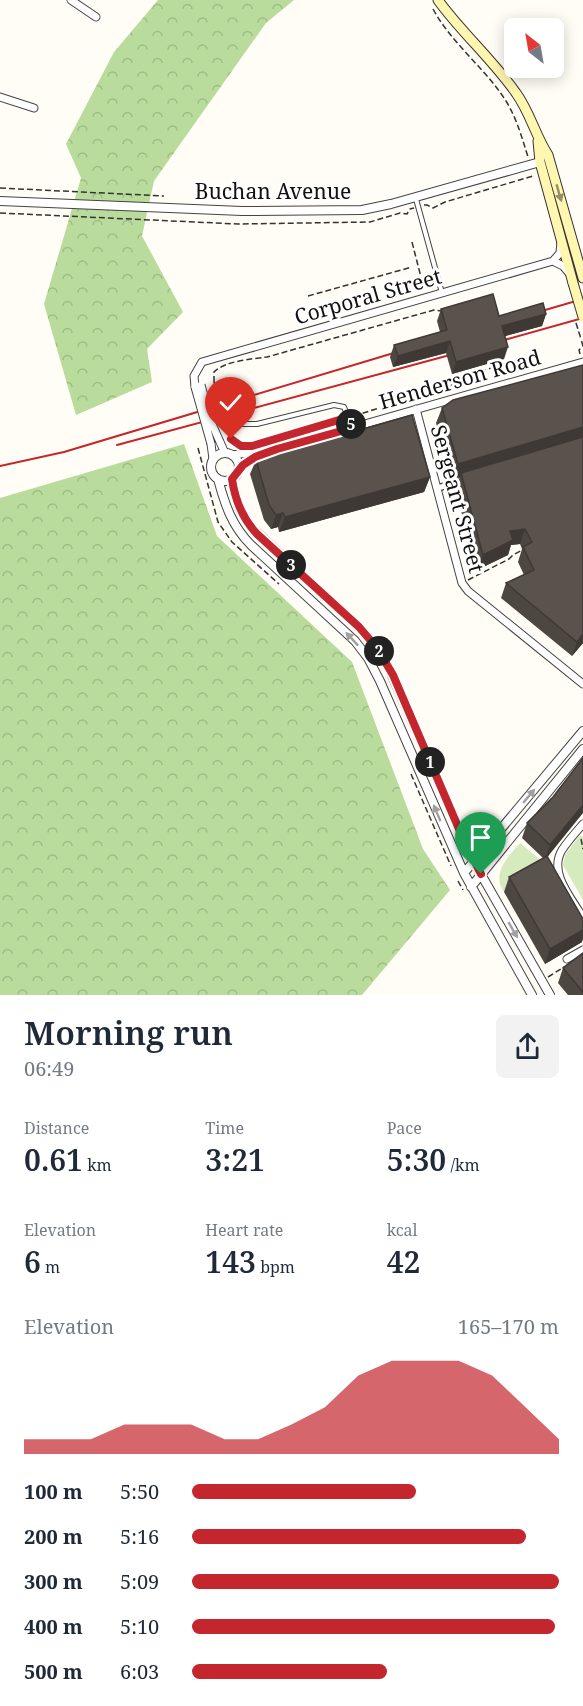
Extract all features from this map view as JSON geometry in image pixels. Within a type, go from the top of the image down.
[{"type":"main road","points":[[448,0],[451,14],[463,32],[518,95],[529,114],[538,139],[548,155],[580,259],[583,278]]},
{"type":"main road","points":[[434,3],[451,14]]},
{"type":"main road","points":[[538,139],[540,162],[583,317]]},
{"type":"street","points":[[71,0],[96,17]]},
{"type":"street","points":[[0,97],[34,108]]},
{"type":"street","name":"Buchan Avenue","points":[[0,201],[242,211],[362,210],[540,162]]},
{"type":"street","points":[[561,239],[560,253],[553,261],[563,266],[572,279]]},
{"type":"street","name":"Corporal Street","points":[[198,386],[196,370],[202,362],[210,359],[553,261]]},
{"type":"street","name":"Henderson Road","points":[[238,471],[251,459],[277,449],[583,362]]},
{"type":"street","points":[[198,386],[220,442],[237,461],[238,471],[232,479],[225,481],[218,479]]},
{"type":"street","points":[[198,386],[211,444],[213,459],[211,469],[218,479],[228,513],[238,531],[251,545],[363,650],[375,670],[464,873],[532,995]]},
{"type":"street","name":"Sergeant Street","points":[[416,410],[462,583],[468,591],[583,684]]},
{"type":"street","name":"Henderson Road","points":[[229,454],[277,449]]},
{"type":"street","points":[[213,459],[217,455],[229,454]]},
{"type":"street","points":[[232,479],[239,508],[252,528],[359,627],[387,664],[474,862],[550,995]]},
{"type":"street","points":[[438,488],[465,480]]},
{"type":"street","points":[[375,670],[387,664]]},
{"type":"street","points":[[464,873],[583,731]]},
{"type":"street","points":[[565,753],[583,738]]},
{"type":"street","points":[[471,886],[583,749]]},
{"type":"street","points":[[581,827],[562,850],[557,862],[557,871],[583,918]]},
{"type":"street","points":[[567,959],[583,950]]},
{"type":"lane","points":[[415,197],[442,293]]},
{"type":"lane","points":[[241,424],[257,424],[334,405],[345,407],[352,428]]},
{"type":"path","points":[[434,3],[443,26],[506,101],[525,144],[525,149]]},
{"type":"path","points":[[433,208],[445,201],[533,176]]},
{"type":"path","points":[[0,188],[164,196]]},
{"type":"path","points":[[0,213],[238,224],[370,222],[400,213],[407,214]]},
{"type":"path","points":[[412,242],[425,290],[420,291],[426,312]]},
{"type":"path","points":[[308,296],[412,267]]},
{"type":"path","points":[[244,447],[231,439],[214,381],[214,372],[218,368],[267,357],[434,310],[446,312]]},
{"type":"path","points":[[579,350],[583,346],[581,339]]},
{"type":"path","points":[[262,443],[455,384],[464,376],[502,365]]},
{"type":"path","points":[[198,448],[218,522],[237,547],[280,584]]},
{"type":"path","points":[[462,583],[509,560],[513,555],[533,545]]},
{"type":"path","points":[[410,773],[441,846]]},
{"type":"path","points":[[581,827],[583,849]]},
{"type":"path","points":[[542,980],[567,966],[567,959]]},
{"type":"green space","points":[[158,0],[294,0],[266,23],[154,181],[142,236],[183,312],[147,349],[152,382],[76,415],[44,304],[81,178],[66,144],[114,52]]},
{"type":"green space","points":[[184,444],[217,536],[352,662],[423,849],[450,890],[362,995],[0,995],[0,498]]},
{"type":"green space","points":[[580,835],[583,837],[583,900],[563,865],[565,855]]},
{"type":"green space","points":[[520,843],[542,861],[541,868],[503,891],[500,884],[500,871],[506,859]]},
{"type":"building","points":[[493,294],[499,316],[543,303],[546,314],[502,326],[508,347],[456,362],[450,341],[398,356],[394,345],[447,330],[441,309]]},
{"type":"building","points":[[583,365],[583,427],[458,464],[442,408],[453,400]]},
{"type":"building","points":[[412,415],[430,477],[285,517],[283,513],[276,515],[269,505],[256,460]]},
{"type":"building","points":[[583,437],[583,634],[577,642],[506,583],[534,570],[523,547],[532,542],[525,529],[510,531],[513,540],[483,555],[461,473]]},
{"type":"building","points":[[583,758],[583,805],[550,845],[527,823],[553,797]]},
{"type":"building","points":[[547,856],[583,919],[583,930],[550,949],[509,877]]},
{"type":"building","points":[[583,953],[583,992],[563,968]]},
{"type":"railway","points":[[528,315],[583,299]]},
{"type":"railway","points":[[490,344],[583,318]]},
{"type":"railway","points":[[0,466],[64,452],[407,349]]},
{"type":"railway","points":[[117,445],[461,352]]},
{"type":"route","points":[[231,439],[244,447],[252,446],[349,417],[352,428],[277,449],[248,461],[232,479],[236,499],[246,521],[257,534],[359,627],[377,648],[393,675],[462,836],[481,874]]}]
